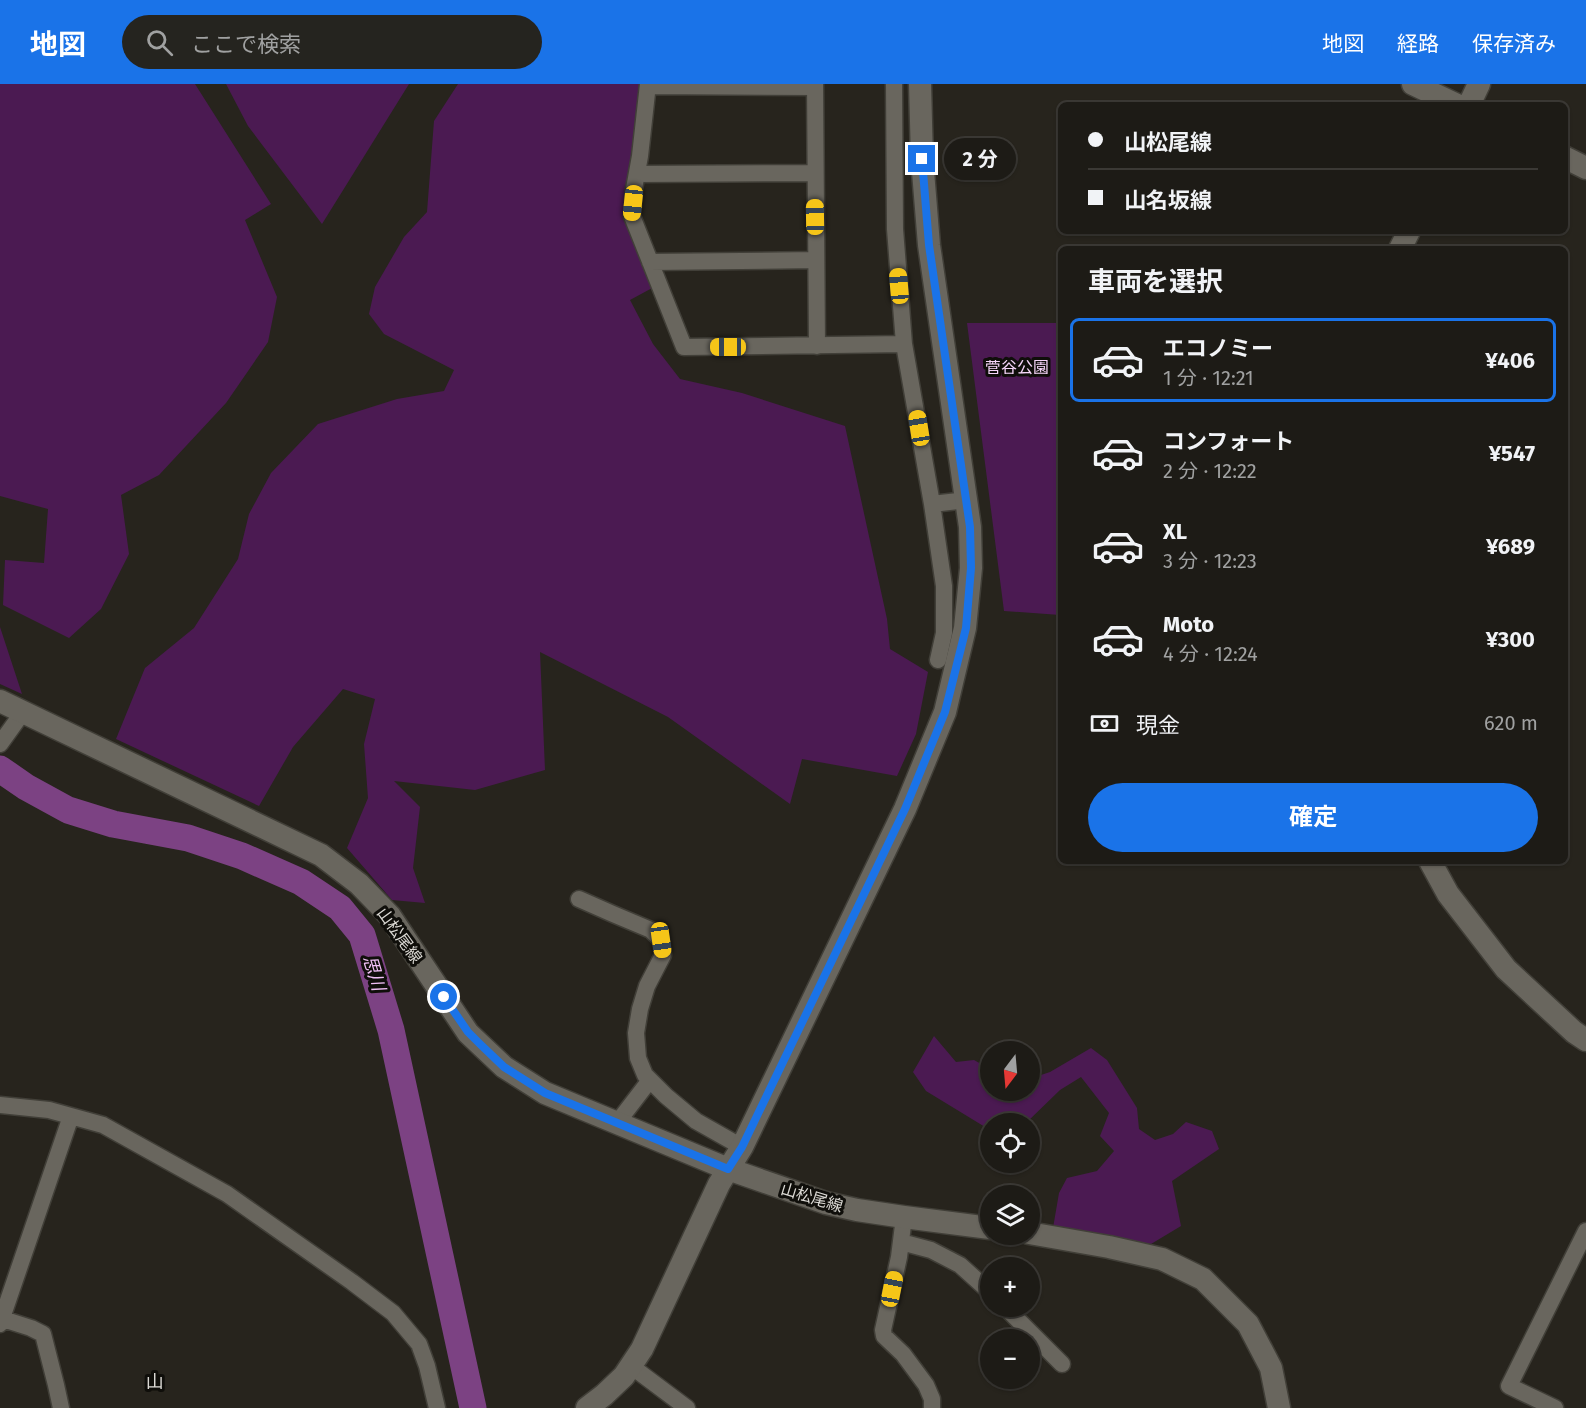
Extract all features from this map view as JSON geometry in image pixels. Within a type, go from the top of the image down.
[{"type":"main road","points":[[587,1408],[624,1376],[642,1349],[718,1184],[742,1147],[905,809],[945,712],[966,628],[971,568],[970,527],[929,245],[922,159],[920,84]]},
{"type":"main road","points":[[1413,84],[1451,102]]},
{"type":"main road","points":[[1470,102],[1479,84]]},
{"type":"main road","points":[[1568,159],[1586,168]]},
{"type":"main road","name":"山松尾線","points":[[0,701],[321,855],[359,884],[390,916],[468,1032],[504,1067],[545,1093],[728,1169],[826,1203],[857,1210],[980,1227]]},
{"type":"main road","points":[[1432,864],[1448,894],[1506,969],[1574,1032],[1586,1040]]},
{"type":"main road","points":[[1040,1235],[1162,1259],[1203,1279],[1248,1324],[1271,1368],[1279,1408]]},
{"type":"street","points":[[894,84],[895,229],[904,344],[944,586],[944,633],[938,660]]},
{"type":"street","points":[[817,346],[815,86],[648,85],[632,216],[684,347],[817,346],[904,344]]},
{"type":"street","points":[[637,174],[814,173]]},
{"type":"street","points":[[650,262],[816,260]]},
{"type":"street","points":[[932,504],[967,500]]},
{"type":"street","points":[[0,744],[23,712]]},
{"type":"street","points":[[579,899],[651,930],[661,940],[663,955],[647,986],[640,1009],[636,1033],[638,1058],[645,1075],[666,1096],[696,1121],[742,1147]]},
{"type":"street","points":[[618,1123],[650,1080]]},
{"type":"street","points":[[0,1105],[49,1110],[103,1125],[227,1194],[393,1313],[419,1344],[437,1408]]},
{"type":"street","points":[[61,1408],[43,1335],[31,1328],[1,1320],[71,1116]]},
{"type":"street","points":[[904,1217],[883,1330],[884,1336],[903,1354],[926,1385],[932,1399],[932,1408]]},
{"type":"street","points":[[1555,1408],[1509,1386],[1586,1231]]},
{"type":"street","points":[[901,1242],[931,1250],[960,1265],[980,1283]]},
{"type":"street","points":[[1015,1317],[1062,1364]]},
{"type":"street","points":[[631,1366],[687,1408]]},
{"type":"green space","points":[[0,84],[195,84],[271,204],[245,220],[277,297],[268,342],[226,403],[159,475],[121,495],[129,554],[101,609],[69,638],[3,605],[5,560],[44,563],[48,509],[0,496]]},
{"type":"green space","points":[[226,84],[409,84],[322,224],[248,126]]},
{"type":"green space","points":[[458,84],[642,84],[628,196],[654,287],[630,300],[653,344],[680,379],[742,393],[845,426],[887,619],[890,649],[928,672],[916,734],[897,776],[802,759],[790,804],[668,717],[540,652],[545,770],[475,790],[394,781],[420,807],[413,868],[425,903],[392,900],[347,848],[368,798],[364,744],[375,699],[343,689],[293,747],[259,806],[116,739],[145,668],[194,628],[238,559],[249,514],[271,473],[318,424],[397,399],[444,391],[454,370],[384,334],[369,314],[375,287],[404,237],[427,212],[434,121]]},
{"type":"green space","name":"菅谷公園","points":[[967,323],[1058,323],[1058,615],[1004,611]]},
{"type":"green space","points":[[0,627],[22,694],[0,684]]},
{"type":"green space","points":[[934,1036],[956,1062],[974,1060],[980,1063],[980,1101],[1040,1101],[1040,1075],[1091,1048],[1107,1060],[1137,1108],[1139,1129],[1155,1140],[1173,1134],[1186,1122],[1212,1131],[1219,1149],[1172,1181],[1181,1226],[1151,1244],[1053,1228],[1059,1193],[1067,1178],[1097,1171],[1114,1151],[1100,1136],[1109,1113],[1081,1077],[1060,1090],[1036,1113],[980,1113],[980,1124],[926,1091],[913,1072]]},
{"type":"waterway","name":"思川","points":[[0,769],[26,787],[68,810],[113,824],[188,838],[242,856],[301,882],[340,908],[362,935],[391,1030],[473,1408]]},
{"type":"district","name":"山","points":[[155,1382]]},
{"type":"route","points":[[444,997],[468,1032],[504,1067],[545,1093],[728,1169],[742,1147],[905,809],[945,712],[966,628],[971,568],[970,527],[929,245],[922,159]]}]
